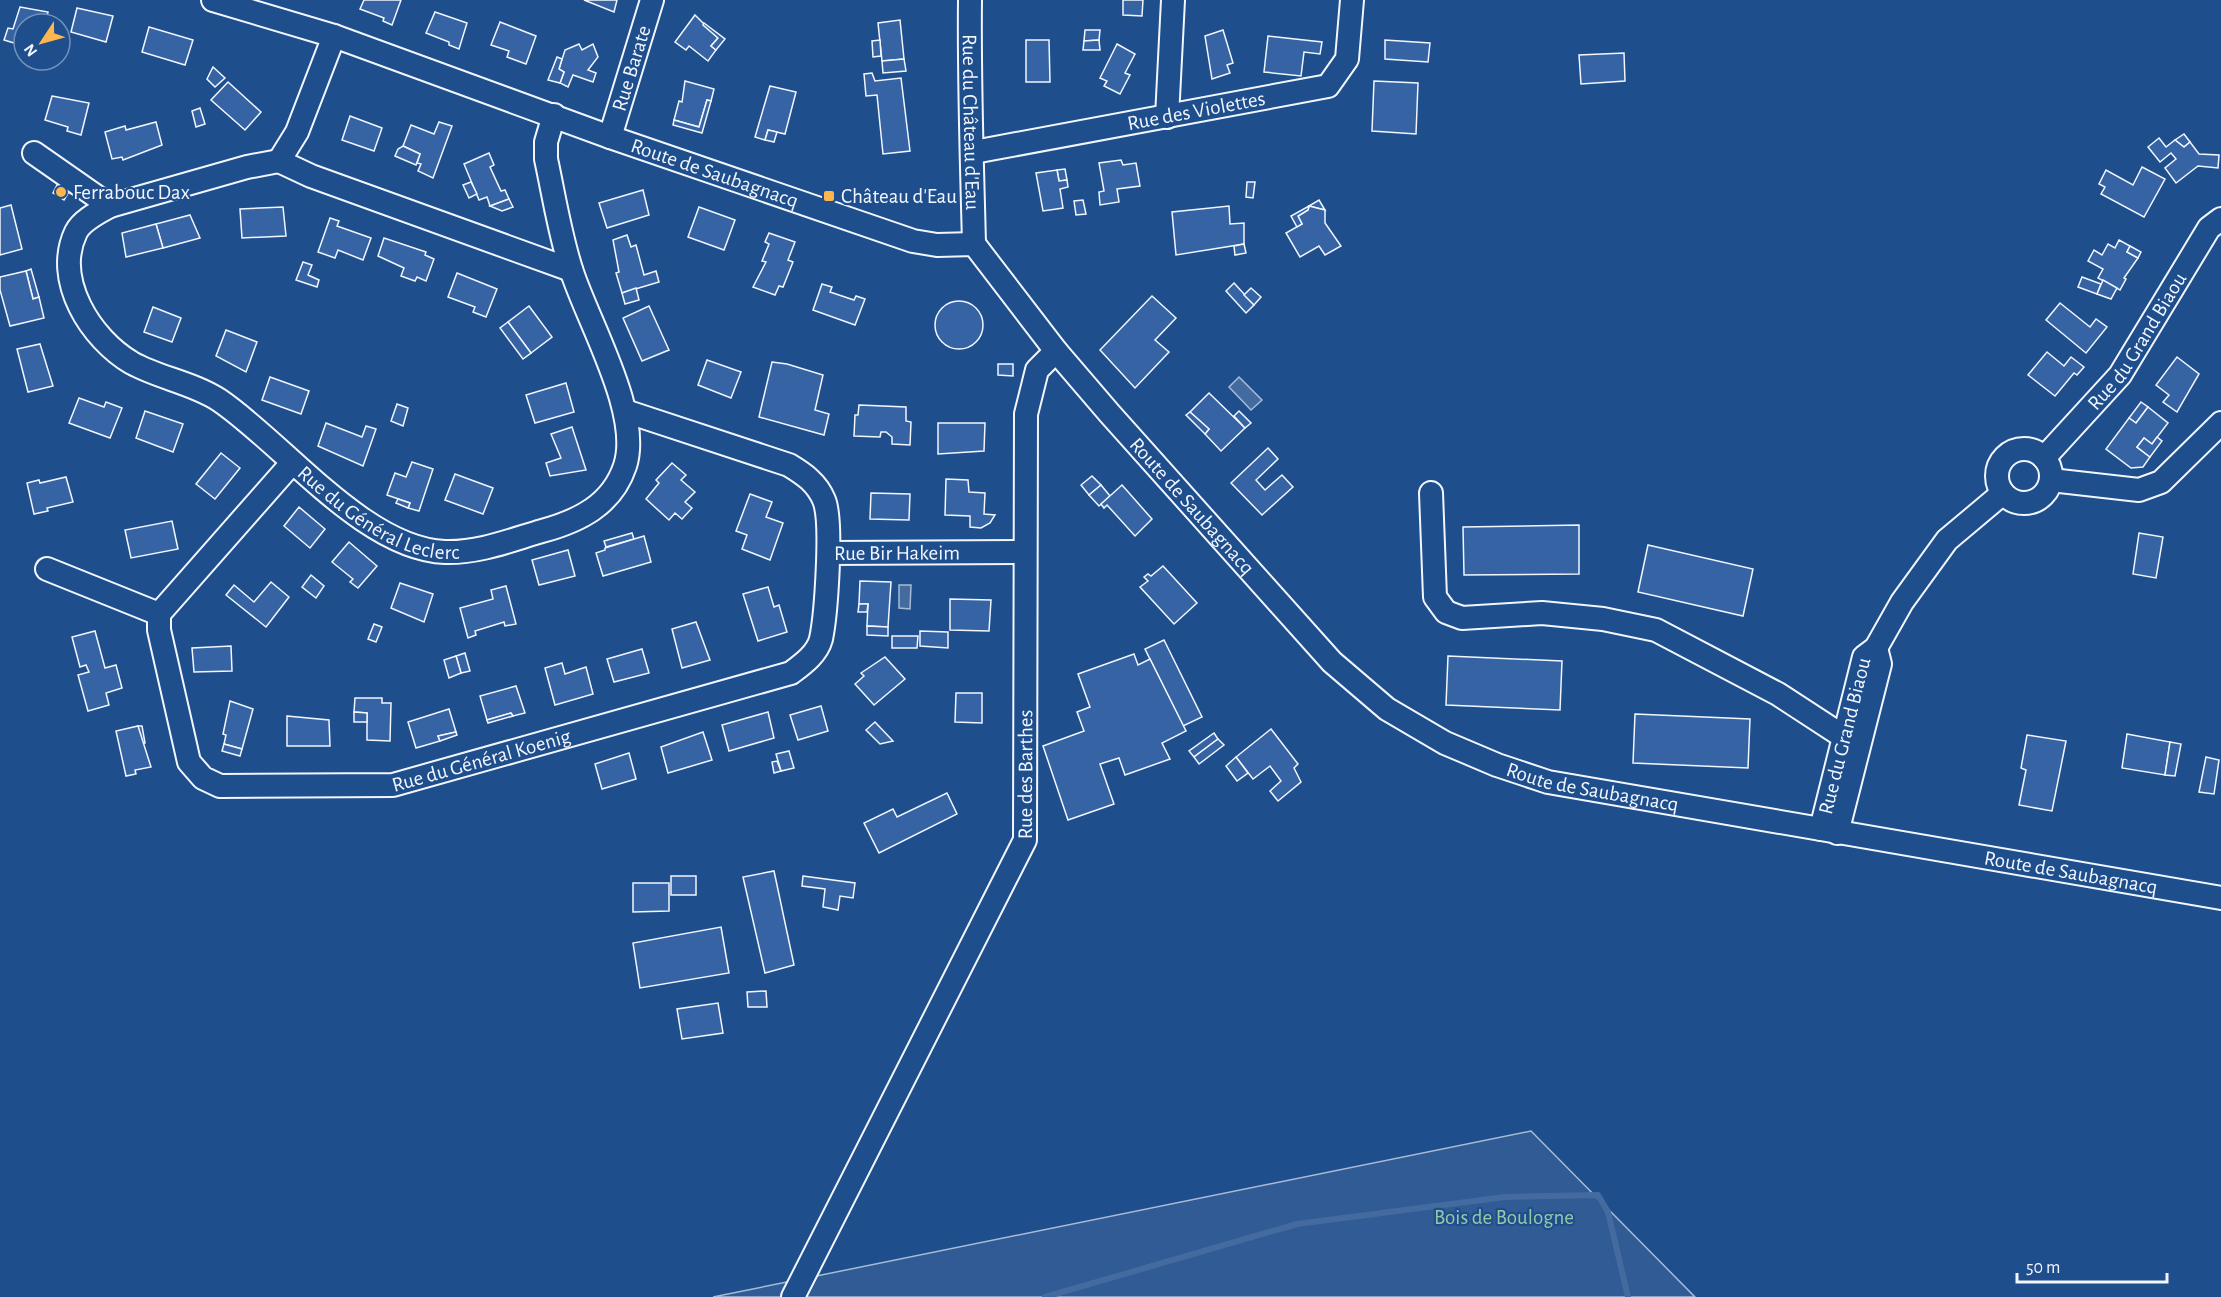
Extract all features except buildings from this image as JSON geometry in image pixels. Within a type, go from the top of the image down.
[{"type":"street","name":"Route de Saubagnacq","points":[[213,0],[334,36],[610,137],[913,241],[937,245],[974,244],[1056,351],[1332,662],[1387,709],[1444,743],[1497,765],[1548,782],[2221,898]]},
{"type":"street","name":"Rue Barate","points":[[610,137],[652,0]]},
{"type":"street","name":"Rue du Château d'Eau","points":[[970,0],[969,96],[974,152],[974,244]]},
{"type":"street","points":[[1167,117],[1173,0]]},
{"type":"street","name":"Rue des Violettes","points":[[974,152],[1328,86],[1347,59],[1352,0]]},
{"type":"street","points":[[334,36],[297,132],[279,161],[310,176],[571,270]]},
{"type":"street","name":"Rue du Général Leclerc","points":[[279,161],[247,167],[110,206],[93,216],[77,230],[69,256],[70,283],[86,317],[108,346],[133,363],[218,399],[292,463],[379,531],[414,545],[443,552],[474,550],[574,522],[615,489],[631,442],[625,411],[571,270],[546,159],[546,142],[554,115]]},
{"type":"street","points":[[34,153],[110,206]]},
{"type":"street","name":"Rue du Grand Biaou","points":[[2044,458],[2120,375],[2210,228],[2221,219]]},
{"type":"street","name":"Rue des Barthes","points":[[793,1297],[1025,840],[1026,414],[1037,370],[1056,351]]},
{"type":"street","name":"Rue Bir Hakeim","points":[[625,411],[789,465],[810,478],[825,501],[829,553],[1024,552]]},
{"type":"street","points":[[2051,480],[2139,490],[2161,482],[2221,423]]},
{"type":"street","points":[[2019,450],[2036,452],[2044,458],[2051,472],[2051,480],[2049,488],[2036,501],[2018,502],[2003,493],[1997,476],[2003,459],[2019,450]]},
{"type":"street","points":[[47,569],[159,614],[292,463]]},
{"type":"street","points":[[1431,493],[1435,597],[1446,612],[1462,618],[1552,614],[1603,619],[1656,630],[1767,688],[1844,737]]},
{"type":"street","name":"Rue du Grand Biaou","points":[[1829,831],[1844,737],[1864,657],[1876,648],[1902,602],[1947,540],[2003,493]]},
{"type":"street","name":"Rue du Général Koenig","points":[[159,614],[159,630],[189,762],[203,778],[220,786],[393,785],[791,673],[810,658],[820,640],[829,553]]},
{"type":"street","name":"Rue du Grand Biaou","points":[[1829,831],[1880,664],[1876,648]]},
{"type":"shaded area","points":[[1239,377],[1262,400],[1251,410],[1229,387]]},
{"type":"shaded area","points":[[899,585],[911,585],[910,609],[899,608]]},
{"type":"shaded area","name":"Bois de Boulogne","points":[[1531,1131],[1695,1297],[713,1297]]},
{"type":"waterway","points":[[1045,1297],[1297,1224],[1505,1197],[1598,1195],[1608,1212],[1628,1297]]},
{"type":"place","name":"Ferrabouc Dax","points":[[61,192]]},
{"type":"place","name":"Château d'Eau","points":[[829,196]]}]
